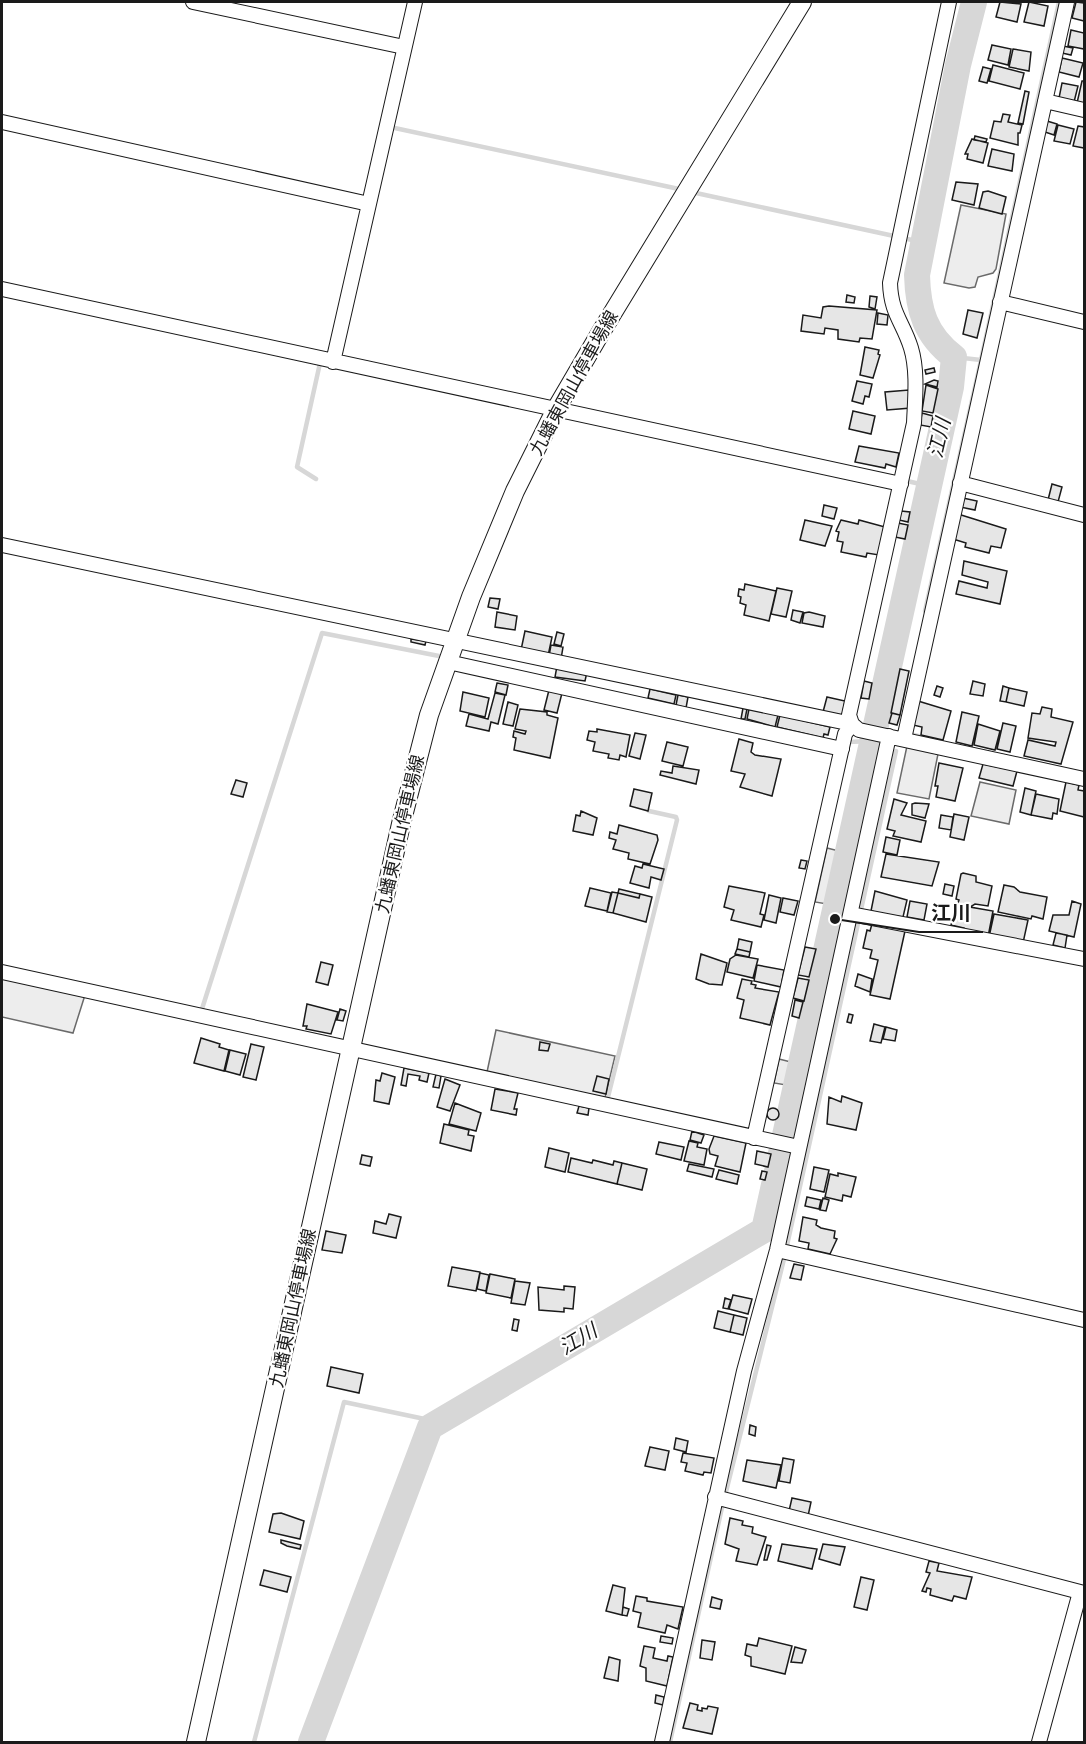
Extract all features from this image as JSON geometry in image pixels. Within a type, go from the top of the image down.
[{"type":"main road","name":"九蟠東岡山停車場線","points":[[196,1743],[350,1049],[417,759],[448,662],[514,491],[556,409],[802,2]]},
{"type":"street","points":[[193,2],[401,47]]},
{"type":"street","points":[[334,358],[365,203],[401,47],[415,2]]},
{"type":"street","points":[[855,727],[849,715],[914,423],[914,374],[911,348],[891,303],[890,283],[949,2]]},
{"type":"street","points":[[904,739],[1067,2]]},
{"type":"street","points":[[1045,101],[1084,111]]},
{"type":"street","points":[[2,122],[365,203]]},
{"type":"street","points":[[2,289],[334,358],[901,484]]},
{"type":"street","points":[[1000,302],[1084,322]]},
{"type":"street","points":[[960,483],[1084,515]]},
{"type":"street","points":[[2,544],[443,637],[455,642],[855,727],[885,736],[1084,779]]},
{"type":"street","points":[[448,662],[843,744]]},
{"type":"street","points":[[758,1137],[843,744],[855,727]]},
{"type":"street","points":[[662,1743],[721,1499],[744,1371],[784,1252],[799,1147],[856,915],[885,736]]},
{"type":"street","points":[[856,915],[1084,958]]},
{"type":"street","points":[[2,972],[799,1147]]},
{"type":"street","points":[[784,1252],[818,1262],[1084,1320]]},
{"type":"street","points":[[721,1499],[1081,1593],[1039,1743]]},
{"type":"shaded area","points":[[961,205],[1006,214],[996,269],[993,273],[978,277],[975,287],[969,288],[944,283]]},
{"type":"shaded area","points":[[907,746],[938,754],[929,799],[897,793]]},
{"type":"shaded area","points":[[980,782],[1016,790],[1009,824],[971,816]]},
{"type":"shaded area","points":[[827,848],[839,851],[827,904],[815,902]]},
{"type":"shaded area","points":[[2,976],[85,995],[73,1033],[2,1017]]},
{"type":"shaded area","points":[[496,1030],[615,1056],[605,1098],[487,1072]]},
{"type":"shaded area","points":[[779,1059],[791,1062],[786,1085],[774,1083]]},
{"type":"building","points":[[1000,2],[1021,4],[1017,22],[996,17]]},
{"type":"building","points":[[1029,2],[1048,6],[1044,26],[1024,22]]},
{"type":"building","points":[[1076,2],[1084,3],[1084,21],[1072,18]]},
{"type":"building","points":[[1071,30],[1084,33],[1084,49],[1068,46]]},
{"type":"building","points":[[992,45],[1011,49],[1008,65],[988,60]]},
{"type":"building","points":[[1063,46],[1073,48],[1071,55],[1062,53]]},
{"type":"building","points":[[1013,49],[1031,52],[1029,71],[1009,67]]},
{"type":"building","points":[[1062,58],[1083,63],[1079,77],[1059,72]]},
{"type":"building","points":[[993,65],[1024,73],[1020,89],[989,81]]},
{"type":"building","points":[[983,67],[991,69],[987,83],[979,81]]},
{"type":"building","points":[[1082,81],[1084,81],[1084,105],[1077,103]]},
{"type":"building","points":[[1062,83],[1078,86],[1074,102],[1059,98]]},
{"type":"building","points":[[1025,91],[1029,92],[1023,124],[1018,123]]},
{"type":"building","points":[[1003,114],[1010,115],[1008,122],[1022,125],[1018,133],[1018,145],[990,138],[994,121],[1001,122]]},
{"type":"building","points":[[1047,121],[1057,124],[1054,135],[1045,132]]},
{"type":"building","points":[[1058,125],[1074,129],[1070,144],[1054,141]]},
{"type":"building","points":[[1078,126],[1084,127],[1084,148],[1073,146]]},
{"type":"building","points":[[975,136],[987,139],[986,142],[974,140]]},
{"type":"building","points":[[972,139],[988,143],[983,163],[967,159],[968,154],[965,154]]},
{"type":"building","points":[[992,149],[1014,154],[1012,171],[988,166]]},
{"type":"building","points":[[956,182],[978,184],[974,205],[952,200]]},
{"type":"building","points":[[988,191],[1006,197],[1002,214],[979,208],[983,192]]},
{"type":"building","points":[[847,295],[855,297],[854,303],[846,302]]},
{"type":"building","points":[[870,296],[877,297],[875,309],[869,307]]},
{"type":"building","points":[[823,307],[877,310],[872,339],[860,338],[859,342],[838,339],[838,330],[825,328],[824,334],[801,331],[803,315],[821,318]]},
{"type":"building","points":[[968,310],[983,313],[977,338],[963,334]]},
{"type":"building","points":[[878,313],[888,315],[887,325],[877,324]]},
{"type":"building","points":[[865,347],[879,350],[880,355],[873,378],[860,375]]},
{"type":"building","points":[[934,368],[935,372],[926,374],[925,370]]},
{"type":"building","points":[[934,380],[938,381],[937,387],[925,384]]},
{"type":"building","points":[[857,381],[872,384],[869,397],[865,396],[863,404],[852,401]]},
{"type":"building","points":[[926,385],[938,389],[933,413],[922,411]]},
{"type":"building","points":[[909,390],[911,408],[887,410],[885,392]]},
{"type":"building","points":[[853,411],[875,416],[871,434],[849,429]]},
{"type":"building","points":[[922,413],[933,416],[931,427],[920,425]]},
{"type":"building","points":[[859,446],[899,453],[896,467],[886,464],[885,468],[855,462]]},
{"type":"building","points":[[1052,484],[1062,487],[1058,502],[1048,500]]},
{"type":"building","points":[[963,498],[977,501],[975,510],[960,507]]},
{"type":"building","points":[[824,505],[837,508],[834,519],[822,516]]},
{"type":"building","points":[[901,511],[910,512],[908,522],[899,520]]},
{"type":"building","points":[[958,514],[1006,529],[1001,548],[991,546],[989,553],[965,547],[966,543],[953,539]]},
{"type":"building","points":[[805,520],[832,526],[825,546],[800,540]]},
{"type":"building","points":[[841,520],[858,524],[859,520],[885,527],[879,555],[867,553],[866,557],[841,552],[843,542],[837,541],[839,532],[836,531]]},
{"type":"building","points":[[898,523],[908,525],[905,539],[895,537]]},
{"type":"building","points":[[964,561],[1007,571],[1000,604],[956,594],[959,581],[987,588],[988,582],[962,575]]},
{"type":"building","points":[[745,584],[776,591],[769,621],[744,615],[746,605],[740,603],[741,597],[738,596],[739,589],[744,590]]},
{"type":"building","points":[[777,588],[792,591],[786,617],[771,614]]},
{"type":"building","points":[[490,598],[500,599],[498,609],[488,607]]},
{"type":"building","points":[[793,610],[803,612],[800,623],[791,620]]},
{"type":"building","points":[[497,612],[517,616],[515,630],[495,627]]},
{"type":"building","points":[[804,613],[825,616],[823,627],[802,623]]},
{"type":"building","points":[[525,631],[552,637],[548,656],[521,650]]},
{"type":"building","points":[[557,632],[564,634],[561,646],[554,644]]},
{"type":"building","points":[[411,639],[426,641],[425,645],[411,642]]},
{"type":"building","points":[[551,645],[563,647],[561,659],[549,656]]},
{"type":"building","points":[[557,666],[587,672],[585,681],[555,677]]},
{"type":"building","points":[[900,669],[909,671],[900,715],[891,713]]},
{"type":"building","points":[[864,681],[872,683],[869,699],[861,698]]},
{"type":"building","points":[[973,681],[985,684],[983,696],[970,694]]},
{"type":"building","points":[[497,683],[508,685],[506,695],[495,692]]},
{"type":"building","points":[[937,686],[943,688],[940,697],[934,695]]},
{"type":"building","points":[[1003,686],[1009,688],[1006,702],[1000,701]]},
{"type":"building","points":[[1009,688],[1027,692],[1024,706],[1006,702]]},
{"type":"building","points":[[650,689],[676,695],[674,704],[648,698]]},
{"type":"building","points":[[549,690],[562,693],[557,713],[544,710]]},
{"type":"building","points":[[463,692],[489,698],[485,717],[460,711]]},
{"type":"building","points":[[495,693],[505,695],[498,724],[491,722],[489,731],[466,726],[469,714],[488,719]]},
{"type":"building","points":[[678,695],[688,697],[686,708],[676,705]]},
{"type":"building","points":[[827,697],[845,701],[842,716],[823,712]]},
{"type":"building","points":[[918,701],[951,711],[943,740],[921,735],[922,727],[913,725]]},
{"type":"building","points":[[508,702],[518,705],[513,726],[503,724]]},
{"type":"building","points":[[1042,707],[1052,709],[1051,717],[1073,722],[1061,764],[1024,756],[1028,740],[1055,746],[1056,742],[1028,738],[1032,713],[1040,714]]},
{"type":"building","points":[[743,708],[747,709],[745,719],[741,719]]},
{"type":"building","points":[[520,709],[547,712],[547,715],[558,718],[550,758],[514,750],[516,738],[513,737],[514,731],[525,734],[526,731],[515,729]]},
{"type":"building","points":[[749,709],[778,715],[775,727],[747,719]]},
{"type":"building","points":[[962,712],[979,716],[972,746],[956,742]]},
{"type":"building","points":[[892,713],[900,715],[897,725],[889,723]]},
{"type":"building","points":[[780,715],[830,727],[828,735],[824,734],[823,738],[777,727]]},
{"type":"building","points":[[1003,723],[1016,726],[1010,752],[997,749]]},
{"type":"building","points":[[978,724],[1000,731],[995,750],[974,745]]},
{"type":"building","points":[[597,729],[630,735],[626,757],[620,755],[619,760],[608,758],[609,754],[593,751],[595,742],[587,740],[589,731],[597,732]]},
{"type":"building","points":[[635,733],[646,735],[640,759],[629,756]]},
{"type":"building","points":[[739,739],[753,743],[751,752],[755,755],[781,759],[772,796],[740,787],[745,774],[731,771]]},
{"type":"building","points":[[667,742],[688,747],[683,766],[662,761]]},
{"type":"building","points":[[939,763],[963,768],[955,801],[936,797],[938,786],[935,786]]},
{"type":"building","points":[[983,764],[1017,771],[1013,786],[979,778]]},
{"type":"building","points":[[673,766],[699,770],[696,784],[660,775],[661,771],[672,773]]},
{"type":"building","points":[[236,780],[247,783],[243,797],[231,794]]},
{"type":"building","points":[[1066,782],[1079,785],[1078,790],[1084,791],[1084,817],[1060,811]]},
{"type":"building","points":[[1025,788],[1036,791],[1031,815],[1020,812]]},
{"type":"building","points":[[634,789],[652,793],[648,811],[630,806]]},
{"type":"building","points":[[1036,794],[1059,799],[1057,814],[1053,813],[1052,819],[1031,815]]},
{"type":"building","points":[[894,799],[907,803],[901,815],[926,821],[921,842],[893,836],[895,831],[887,829]]},
{"type":"building","points":[[912,804],[929,804],[925,818],[912,815]]},
{"type":"building","points":[[581,811],[597,818],[593,835],[573,831],[576,815],[580,816]]},
{"type":"building","points":[[954,814],[969,817],[964,840],[950,837]]},
{"type":"building","points":[[941,815],[953,817],[951,830],[939,828]]},
{"type":"building","points":[[619,825],[657,835],[658,840],[650,864],[628,859],[629,853],[613,849],[616,840],[609,838],[610,832],[617,834]]},
{"type":"building","points":[[886,837],[900,840],[897,855],[883,852]]},
{"type":"building","points":[[886,854],[939,862],[932,886],[881,877]]},
{"type":"building","points":[[801,860],[807,861],[805,869],[799,868]]},
{"type":"building","points":[[643,864],[664,869],[661,880],[651,877],[649,888],[630,883],[635,866],[642,868]]},
{"type":"building","points":[[963,873],[976,876],[976,882],[992,886],[988,906],[975,904],[970,907],[993,911],[988,937],[963,932],[964,928],[951,925],[959,900],[956,899]]},
{"type":"building","points":[[945,884],[954,886],[952,896],[943,894]]},
{"type":"building","points":[[1004,885],[1014,887],[1020,892],[1047,897],[1043,919],[1032,916],[1031,919],[998,912]]},
{"type":"building","points":[[729,886],[765,893],[760,914],[764,915],[761,927],[731,920],[734,910],[724,907]]},
{"type":"building","points":[[590,888],[611,893],[607,911],[585,906]]},
{"type":"building","points":[[619,889],[640,894],[639,898],[618,893]]},
{"type":"building","points":[[875,891],[907,900],[903,917],[895,916],[894,919],[876,915],[876,912],[871,911]]},
{"type":"building","points":[[612,892],[618,893],[613,913],[607,912]]},
{"type":"building","points":[[618,893],[639,898],[640,894],[652,897],[646,922],[613,913]]},
{"type":"building","points":[[769,895],[781,898],[776,923],[764,920]]},
{"type":"building","points":[[783,898],[798,901],[794,915],[780,912]]},
{"type":"building","points":[[910,901],[927,904],[924,920],[907,917]]},
{"type":"building","points":[[1072,901],[1081,904],[1074,937],[1049,931],[1053,915],[1069,915]]},
{"type":"building","points":[[994,914],[1028,920],[1023,943],[989,937]]},
{"type":"building","points":[[872,924],[905,931],[890,999],[870,995],[878,960],[870,958],[872,950],[863,948],[867,930],[870,931]]},
{"type":"building","points":[[1056,933],[1067,935],[1065,948],[1053,945]]},
{"type":"building","points":[[739,939],[752,942],[750,952],[737,949]]},
{"type":"building","points":[[805,947],[816,949],[809,977],[798,975]]},
{"type":"building","points":[[737,949],[750,952],[749,957],[735,954]]},
{"type":"building","points":[[701,954],[727,963],[722,985],[709,984],[696,979]]},
{"type":"building","points":[[736,955],[758,959],[753,978],[727,972],[730,959]]},
{"type":"building","points":[[321,962],[333,965],[328,985],[316,982]]},
{"type":"building","points":[[757,965],[784,970],[781,987],[754,981]]},
{"type":"building","points":[[858,974],[872,979],[870,992],[855,986]]},
{"type":"building","points":[[798,978],[809,980],[804,1001],[793,998]]},
{"type":"building","points":[[742,979],[752,981],[751,984],[756,985],[755,988],[779,992],[770,1025],[740,1018],[744,1000],[737,998]]},
{"type":"building","points":[[795,1000],[803,1002],[799,1018],[792,1016]]},
{"type":"building","points":[[307,1004],[338,1012],[331,1034],[306,1029],[307,1026],[303,1026]]},
{"type":"building","points":[[340,1009],[346,1011],[343,1021],[337,1020]]},
{"type":"building","points":[[849,1014],[853,1015],[851,1023],[847,1022]]},
{"type":"building","points":[[874,1024],[885,1027],[881,1043],[870,1041]]},
{"type":"building","points":[[886,1027],[897,1030],[895,1041],[883,1039]]},
{"type":"building","points":[[201,1038],[220,1044],[219,1047],[229,1050],[224,1071],[194,1063]]},
{"type":"building","points":[[540,1042],[550,1044],[548,1051],[539,1050]]},
{"type":"building","points":[[251,1044],[264,1047],[256,1080],[243,1077]]},
{"type":"building","points":[[230,1050],[246,1054],[240,1075],[225,1071]]},
{"type":"building","points":[[404,1068],[429,1073],[427,1082],[419,1080],[420,1076],[408,1074],[406,1086],[401,1085]]},
{"type":"building","points":[[382,1073],[395,1077],[389,1104],[374,1101],[376,1080],[380,1081]]},
{"type":"building","points":[[436,1074],[441,1076],[439,1088],[433,1087]]},
{"type":"building","points":[[597,1076],[609,1079],[606,1094],[593,1091]]},
{"type":"building","points":[[445,1079],[460,1085],[450,1111],[437,1107]]},
{"type":"building","points":[[495,1089],[518,1093],[514,1109],[517,1109],[516,1115],[491,1110]]},
{"type":"building","points":[[842,1096],[862,1103],[856,1130],[827,1124],[829,1097],[841,1102]]},
{"type":"building","points":[[455,1103],[481,1113],[476,1131],[449,1124]]},
{"type":"building","points":[[579,1106],[589,1108],[588,1115],[577,1113]]},
{"type":"building","points":[[775,1108],[778,1109],[778,1119],[771,1120],[768,1119],[767,1112],[768,1109]]},
{"type":"building","points":[[444,1124],[469,1130],[468,1135],[474,1136],[471,1151],[440,1143]]},
{"type":"building","points":[[692,1131],[704,1135],[701,1143],[690,1140]]},
{"type":"building","points":[[714,1136],[746,1143],[740,1172],[715,1166],[718,1156],[710,1154],[709,1149]]},
{"type":"building","points":[[689,1141],[698,1143],[697,1147],[707,1149],[704,1165],[684,1161]]},
{"type":"building","points":[[659,1142],[684,1147],[681,1160],[656,1154]]},
{"type":"building","points":[[549,1148],[569,1153],[565,1172],[545,1167]]},
{"type":"building","points":[[757,1151],[771,1154],[768,1167],[755,1164]]},
{"type":"building","points":[[362,1155],[372,1157],[370,1166],[360,1164]]},
{"type":"building","points":[[571,1158],[592,1163],[593,1160],[613,1165],[614,1161],[622,1163],[617,1184],[568,1172]]},
{"type":"building","points":[[622,1163],[647,1169],[642,1190],[617,1184]]},
{"type":"building","points":[[689,1164],[714,1169],[712,1177],[687,1171]]},
{"type":"building","points":[[814,1167],[829,1170],[824,1192],[810,1189]]},
{"type":"building","points":[[719,1170],[739,1175],[737,1184],[716,1179]]},
{"type":"building","points":[[762,1171],[767,1172],[765,1180],[760,1179]]},
{"type":"building","points":[[838,1173],[856,1177],[851,1197],[843,1195],[842,1201],[825,1197],[830,1174],[838,1176]]},
{"type":"building","points":[[807,1197],[821,1200],[819,1209],[805,1206]]},
{"type":"building","points":[[823,1198],[829,1200],[826,1211],[820,1210]]},
{"type":"building","points":[[389,1214],[401,1217],[396,1238],[373,1233],[375,1221],[386,1224]]},
{"type":"building","points":[[803,1217],[817,1220],[816,1225],[821,1228],[835,1231],[834,1238],[837,1239],[830,1254],[808,1249],[809,1243],[799,1241]]},
{"type":"building","points":[[326,1231],[346,1235],[342,1253],[322,1250]]},
{"type":"building","points":[[794,1264],[804,1266],[801,1280],[790,1278]]},
{"type":"building","points":[[452,1267],[480,1272],[476,1291],[448,1286]]},
{"type":"building","points":[[480,1273],[489,1275],[486,1291],[477,1289]]},
{"type":"building","points":[[490,1274],[515,1279],[511,1298],[486,1293]]},
{"type":"building","points":[[515,1281],[530,1283],[525,1305],[511,1303]]},
{"type":"building","points":[[564,1286],[575,1287],[573,1309],[564,1308],[564,1312],[539,1310],[538,1287],[564,1290]]},
{"type":"building","points":[[733,1295],[752,1299],[748,1314],[729,1309]]},
{"type":"building","points":[[725,1298],[731,1300],[728,1309],[723,1308]]},
{"type":"building","points":[[718,1311],[734,1315],[730,1332],[714,1328]]},
{"type":"building","points":[[734,1315],[747,1318],[743,1335],[730,1332]]},
{"type":"building","points":[[514,1319],[519,1320],[517,1331],[512,1330]]},
{"type":"building","points":[[331,1367],[363,1374],[359,1393],[327,1386]]},
{"type":"building","points":[[750,1425],[756,1427],[755,1436],[749,1434]]},
{"type":"building","points":[[676,1438],[688,1441],[686,1452],[674,1449]]},
{"type":"building","points":[[650,1447],[669,1451],[665,1470],[645,1466]]},
{"type":"building","points":[[683,1453],[714,1458],[711,1473],[704,1472],[703,1475],[685,1471],[687,1463],[681,1462]]},
{"type":"building","points":[[783,1458],[794,1460],[790,1483],[779,1481]]},
{"type":"building","points":[[747,1460],[781,1465],[776,1488],[743,1481]]},
{"type":"building","points":[[792,1498],[811,1502],[808,1516],[789,1511]]},
{"type":"building","points":[[281,1513],[304,1521],[300,1539],[269,1532],[273,1514]]},
{"type":"building","points":[[730,1518],[743,1521],[742,1525],[753,1527],[752,1533],[766,1537],[757,1565],[736,1561],[739,1549],[725,1544]]},
{"type":"building","points":[[281,1540],[301,1545],[300,1549],[287,1546],[281,1543]]},
{"type":"building","points":[[782,1544],[817,1549],[812,1569],[778,1561]]},
{"type":"building","points":[[823,1544],[845,1547],[840,1565],[819,1559]]},
{"type":"building","points":[[767,1545],[771,1546],[767,1560],[764,1560]]},
{"type":"building","points":[[929,1561],[939,1563],[937,1571],[972,1577],[966,1599],[954,1596],[952,1601],[930,1595],[931,1589],[927,1588],[926,1592],[922,1591],[930,1573],[926,1572]]},
{"type":"building","points":[[264,1570],[291,1577],[287,1592],[260,1585]]},
{"type":"building","points":[[861,1577],[874,1580],[867,1610],[854,1607]]},
{"type":"building","points":[[613,1585],[625,1588],[622,1615],[606,1611]]},
{"type":"building","points":[[636,1596],[647,1598],[647,1601],[683,1607],[678,1629],[667,1625],[665,1633],[638,1627],[641,1613],[633,1611]]},
{"type":"building","points":[[712,1597],[722,1600],[720,1609],[710,1607]]},
{"type":"building","points":[[623,1607],[629,1609],[627,1616],[622,1615]]},
{"type":"building","points":[[661,1636],[673,1638],[672,1644],[660,1642]]},
{"type":"building","points":[[759,1638],[792,1646],[785,1674],[751,1666],[751,1657],[745,1655],[747,1644],[757,1646]]},
{"type":"building","points":[[702,1640],[715,1642],[712,1660],[700,1658]]},
{"type":"building","points":[[644,1646],[655,1648],[653,1658],[667,1661],[668,1656],[673,1657],[667,1686],[646,1681],[646,1668],[640,1666]]},
{"type":"building","points":[[795,1647],[806,1650],[802,1663],[791,1662]]},
{"type":"building","points":[[609,1657],[620,1660],[618,1681],[604,1678]]},
{"type":"building","points":[[656,1695],[664,1697],[663,1705],[655,1703]]},
{"type":"building","points":[[690,1703],[698,1705],[697,1710],[702,1711],[702,1708],[707,1709],[708,1706],[718,1708],[712,1734],[683,1728]]},
{"type":"waterway","name":"江川","points":[[311,1742],[430,1427],[764,1230],[836,914],[951,387],[954,357],[936,340],[925,321],[919,299],[917,275],[958,65],[974,2]]},
{"type":"waterway","points":[[954,357],[981,360],[1059,2]]},
{"type":"waterway","points":[[390,127],[679,189]]},
{"type":"waterway","points":[[696,193],[894,236]]},
{"type":"waterway","points":[[907,239],[924,242]]},
{"type":"waterway","points":[[925,611],[981,360]]},
{"type":"waterway","points":[[316,479],[297,467],[320,363]]},
{"type":"waterway","points":[[907,481],[929,486]]},
{"type":"waterway","points":[[201,1012],[322,633],[439,656]]},
{"type":"waterway","points":[[909,734],[932,739]]},
{"type":"waterway","points":[[848,746],[848,742],[872,741]]},
{"type":"waterway","points":[[670,1742],[721,1512],[784,1259],[896,751]]},
{"type":"waterway","points":[[607,1101],[677,820],[676,817],[649,811]]},
{"type":"waterway","points":[[254,1742],[344,1402],[439,1422]]},
{"type":"place","name":"江川","points":[[835,919]]}]
